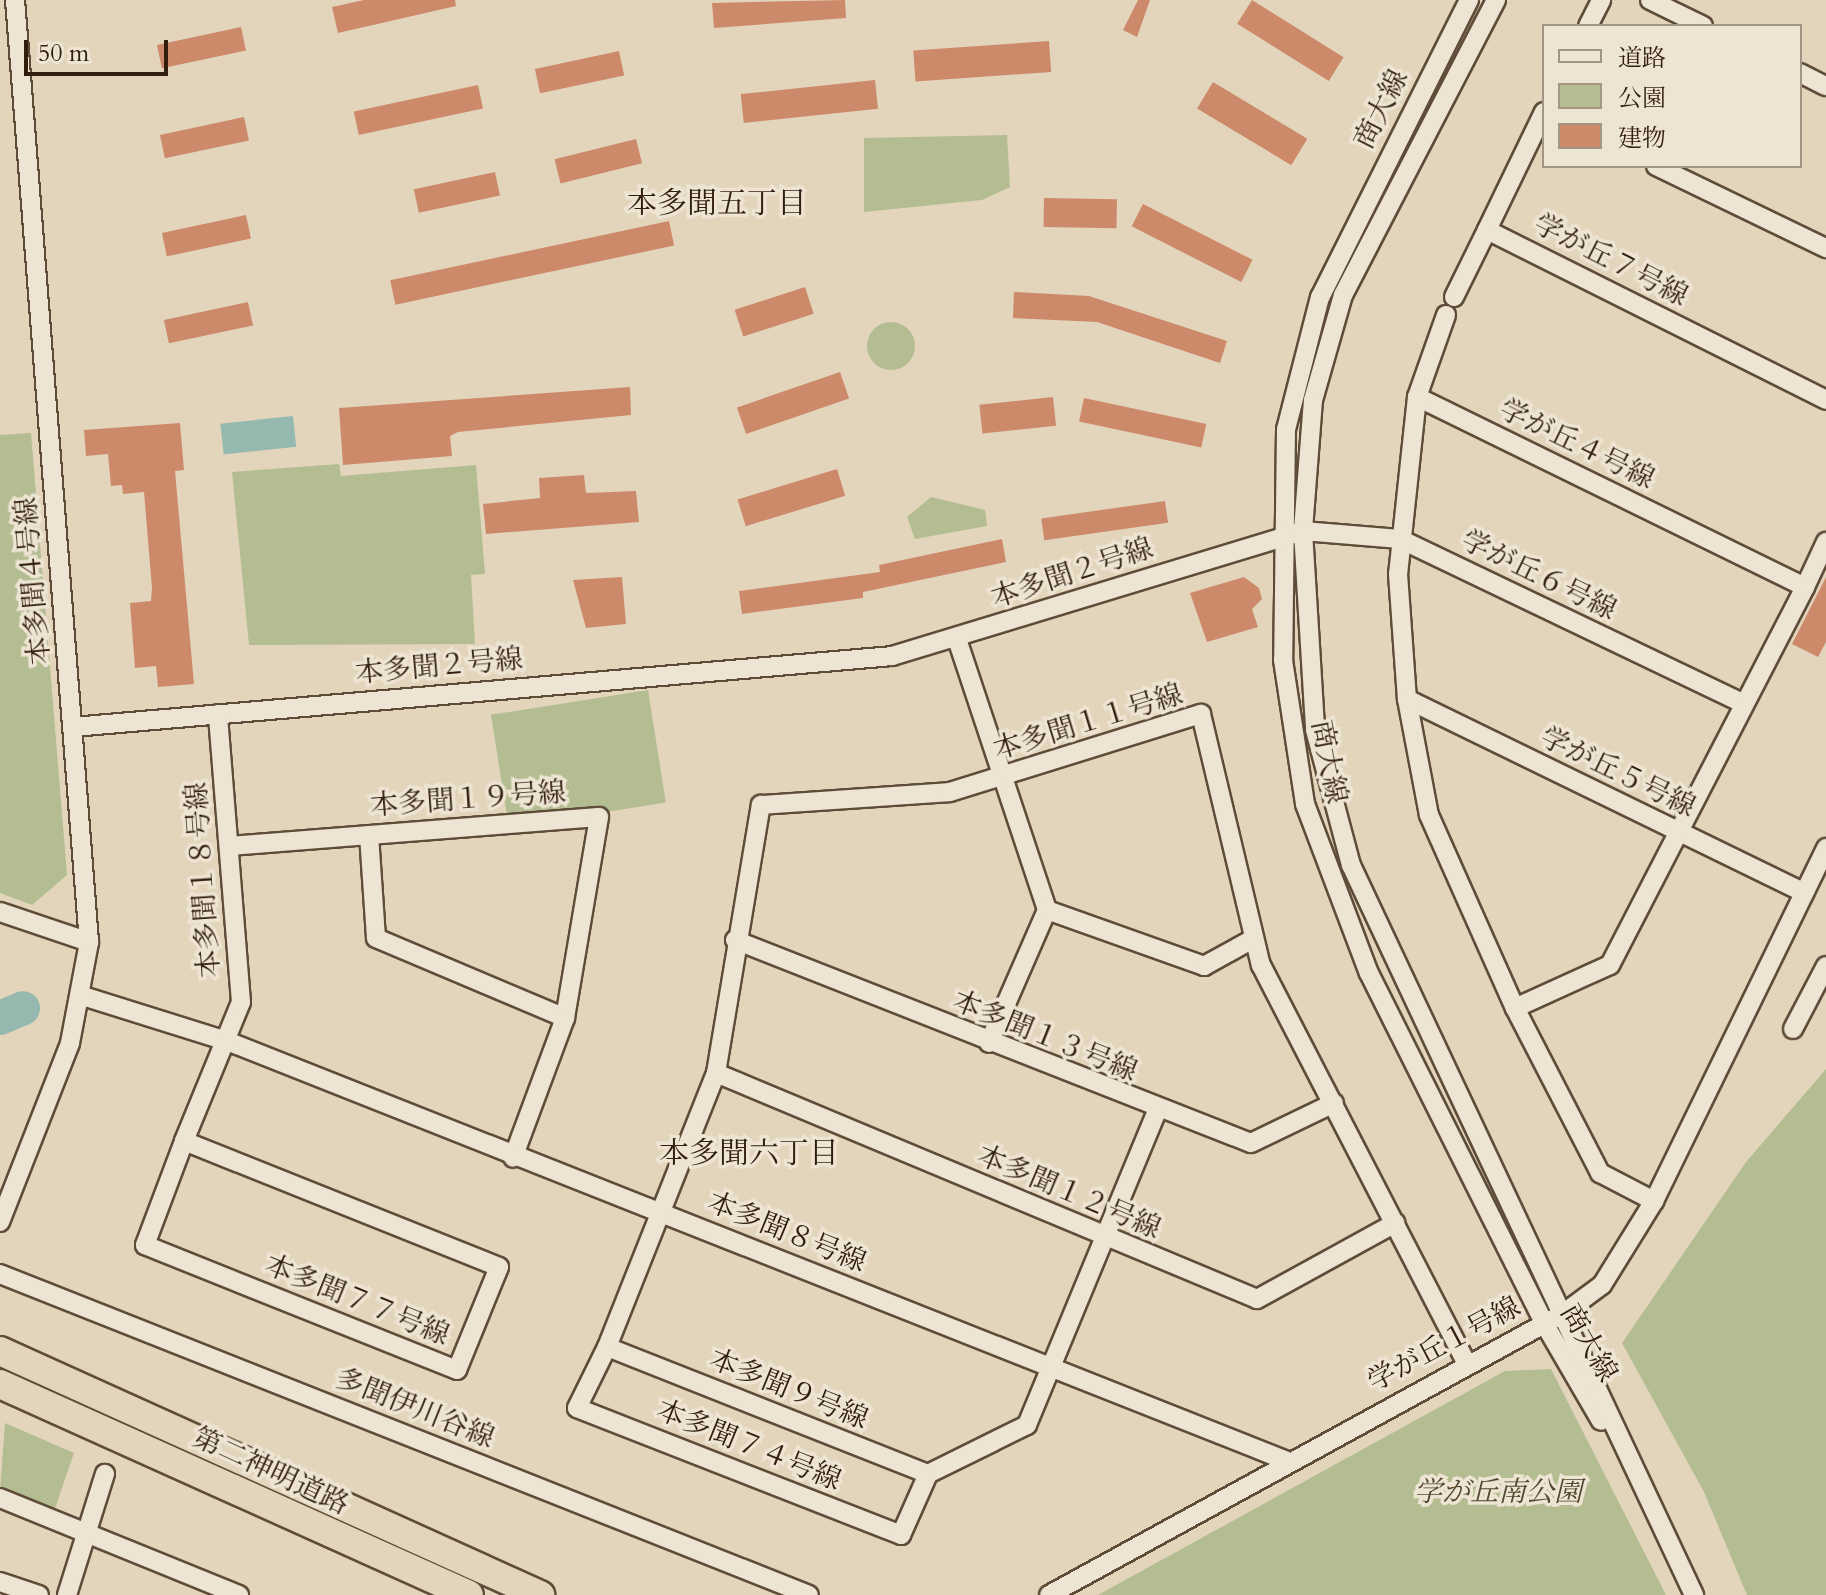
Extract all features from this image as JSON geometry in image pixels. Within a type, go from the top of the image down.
[{"type":"highway","name":"第二神明道路","points":[[0,1351],[540,1595]]},
{"type":"highway","name":"第二神明道路","points":[[0,1384],[469,1595]]},
{"type":"street","name":"本多聞４号線","points":[[15,0],[73,727]]},
{"type":"street","name":"商大線","points":[[1469,0],[1320,297],[1286,429],[1282,537],[1283,660],[1305,804],[1369,973],[1544,1323],[1645,1496]]},
{"type":"street","name":"商大線","points":[[1496,0],[1343,295],[1313,400],[1303,531],[1315,730],[1351,865],[1694,1595]]},
{"type":"street","points":[[1589,24],[1601,0]]},
{"type":"street","points":[[1650,0],[1699,24]]},
{"type":"street","points":[[1802,74],[1826,86]]},
{"type":"street","points":[[0,82],[20,79]]},
{"type":"street","name":"学が丘７号線","points":[[1542,116],[1487,230],[1826,400]]},
{"type":"street","points":[[1660,168],[1826,248]]},
{"type":"street","points":[[1454,297],[1487,230]]},
{"type":"street","points":[[1446,315],[1417,397],[1400,539],[1407,699],[1429,815],[1515,1008],[1600,1173],[1654,1201]]},
{"type":"street","name":"学が丘４号線","points":[[1417,397],[1805,587]]},
{"type":"street","name":"本多聞２号線","points":[[73,727],[892,656],[957,639],[1303,531]]},
{"type":"street","name":"学が丘６号線","points":[[1303,531],[1400,539],[1742,703]]},
{"type":"street","points":[[1515,1008],[1610,965],[1826,542]]},
{"type":"street","points":[[957,639],[1006,778],[1047,910],[989,1043]]},
{"type":"street","name":"学が丘５号線","points":[[1407,699],[1804,893]]},
{"type":"street","name":"本多聞１８号線","points":[[218,714],[241,1002],[227,1041]]},
{"type":"street","name":"本多聞１１号線","points":[[660,1211],[716,1073],[735,940],[761,805],[950,792],[1006,778],[1201,714],[1253,939],[1465,1361]]},
{"type":"street","points":[[0,1222],[83,996],[89,942],[73,727]]},
{"type":"street","name":"本多聞１９号線","points":[[229,846],[599,817],[565,1018],[513,1158]]},
{"type":"street","points":[[369,835],[376,938],[565,1018]]},
{"type":"street","name":"学が丘１号線","points":[[1049,1595],[1465,1361],[1564,1313],[1602,1285],[1654,1201],[1826,848]]},
{"type":"street","points":[[1047,910],[1204,966],[1253,939]]},
{"type":"street","points":[[0,912],[89,942]]},
{"type":"street","name":"本多聞１３号線","points":[[735,940],[1157,1111],[1251,1143],[1334,1103]]},
{"type":"street","points":[[1793,1029],[1819,994],[1826,966]]},
{"type":"street","name":"本多聞８号線","points":[[83,996],[227,1041],[513,1158],[660,1211],[1048,1369],[1287,1461]]},
{"type":"street","name":"本多聞７７号線","points":[[184,1141],[499,1267],[457,1370],[145,1245],[184,1141],[227,1041]]},
{"type":"street","name":"本多聞１２号線","points":[[716,1073],[1257,1299],[1395,1223]]},
{"type":"street","points":[[928,1474],[1027,1425],[1157,1111]]},
{"type":"street","points":[[607,1347],[660,1211]]},
{"type":"street","name":"多聞伊川谷線","points":[[0,1274],[809,1595]]},
{"type":"street","name":"本多聞９号線","points":[[607,1347],[928,1474]]},
{"type":"street","name":"本多聞７４号線","points":[[607,1347],[577,1408],[901,1535],[928,1474]]},
{"type":"street","points":[[67,1595],[105,1474]]},
{"type":"street","points":[[0,1498],[88,1529],[239,1595]]},
{"type":"street","points":[[0,1582],[39,1595]]},
{"type":"green space","points":[[1007,135],[1010,187],[982,200],[864,212],[864,138]]},
{"type":"green space","points":[[891,322],[908,329],[915,346],[908,363],[891,370],[874,363],[867,346],[874,329]]},
{"type":"green space","points":[[31,433],[67,875],[32,905],[0,893],[0,435]]},
{"type":"green space","points":[[339,464],[341,476],[476,465],[485,574],[471,575],[475,644],[249,645],[232,472]]},
{"type":"green space","points":[[931,497],[985,510],[987,526],[915,539],[907,517]]},
{"type":"green space","points":[[648,690],[666,803],[509,827],[491,715]]},
{"type":"green space","points":[[1826,1069],[1826,1595],[1747,1595],[1704,1492],[1622,1343],[1746,1162]]},
{"type":"green space","name":"学が丘南公園","points":[[1551,1369],[1666,1595],[1098,1595],[1505,1371]]},
{"type":"green space","points":[[5,1423],[74,1453],[54,1511],[0,1491]]},
{"type":"water","points":[[293,416],[296,447],[224,454],[220,424]]},
{"type":"building","points":[[364,0],[455,0],[456,6],[338,33],[332,7]]},
{"type":"building","points":[[845,0],[846,18],[714,28],[712,3]]},
{"type":"building","points":[[1138,0],[1150,0],[1137,37],[1123,30]]},
{"type":"building","points":[[1252,0],[1344,57],[1329,81],[1237,24]]},
{"type":"building","points":[[241,27],[246,50],[162,68],[157,45]]},
{"type":"building","points":[[1049,41],[1051,72],[915,81],[913,50]]},
{"type":"building","points":[[619,51],[624,75],[540,93],[535,69]]},
{"type":"building","points":[[875,80],[878,109],[744,123],[741,94]]},
{"type":"building","points":[[1213,82],[1307,139],[1291,165],[1197,109]]},
{"type":"building","points":[[478,85],[483,108],[359,135],[354,111]]},
{"type":"building","points":[[244,117],[249,140],[165,158],[160,135]]},
{"type":"building","points":[[636,139],[642,163],[561,184],[554,159]]},
{"type":"building","points":[[495,172],[500,195],[419,213],[414,189]]},
{"type":"building","points":[[1044,198],[1117,199],[1116,228],[1043,227]]},
{"type":"building","points":[[1143,204],[1253,260],[1241,282],[1132,226]]},
{"type":"building","points":[[246,215],[251,238],[167,256],[162,233]]},
{"type":"building","points":[[669,221],[674,245],[395,305],[390,280]]},
{"type":"building","points":[[805,287],[814,314],[743,336],[735,310]]},
{"type":"building","points":[[1014,292],[1089,296],[1227,341],[1220,363],[1097,322],[1013,318]]},
{"type":"building","points":[[248,302],[253,325],[169,343],[164,320]]},
{"type":"building","points":[[840,372],[849,398],[746,434],[737,407]]},
{"type":"building","points":[[630,387],[631,415],[458,432],[450,436],[452,456],[343,465],[339,408]]},
{"type":"building","points":[[1053,397],[1056,426],[982,434],[979,405]]},
{"type":"building","points":[[1084,398],[1206,424],[1201,447],[1079,421]]},
{"type":"building","points":[[180,423],[184,470],[175,471],[194,684],[158,687],[156,666],[135,668],[130,603],[151,601],[144,492],[123,494],[122,485],[111,486],[108,454],[86,456],[84,430]]},
{"type":"building","points":[[837,469],[845,496],[746,526],[738,499]]},
{"type":"building","points":[[584,475],[586,493],[636,491],[639,522],[486,534],[483,504],[540,498],[539,478]]},
{"type":"building","points":[[1165,501],[1168,523],[1044,540],[1041,518]]},
{"type":"building","points":[[1002,539],[1006,562],[863,592],[863,598],[742,614],[739,591],[880,572],[879,565]]},
{"type":"building","points":[[622,577],[626,624],[586,628],[573,580]]},
{"type":"building","points":[[1244,577],[1259,588],[1262,599],[1252,609],[1258,627],[1207,642],[1190,593]]},
{"type":"building","points":[[1826,577],[1826,642],[1818,657],[1792,644]]},
{"type":"waterway","points":[[0,1018],[23,1008]]},
{"type":"district","name":"本多聞五丁目","points":[[717,204]]},
{"type":"district","name":"本多聞六丁目","points":[[749,1154]]}]
